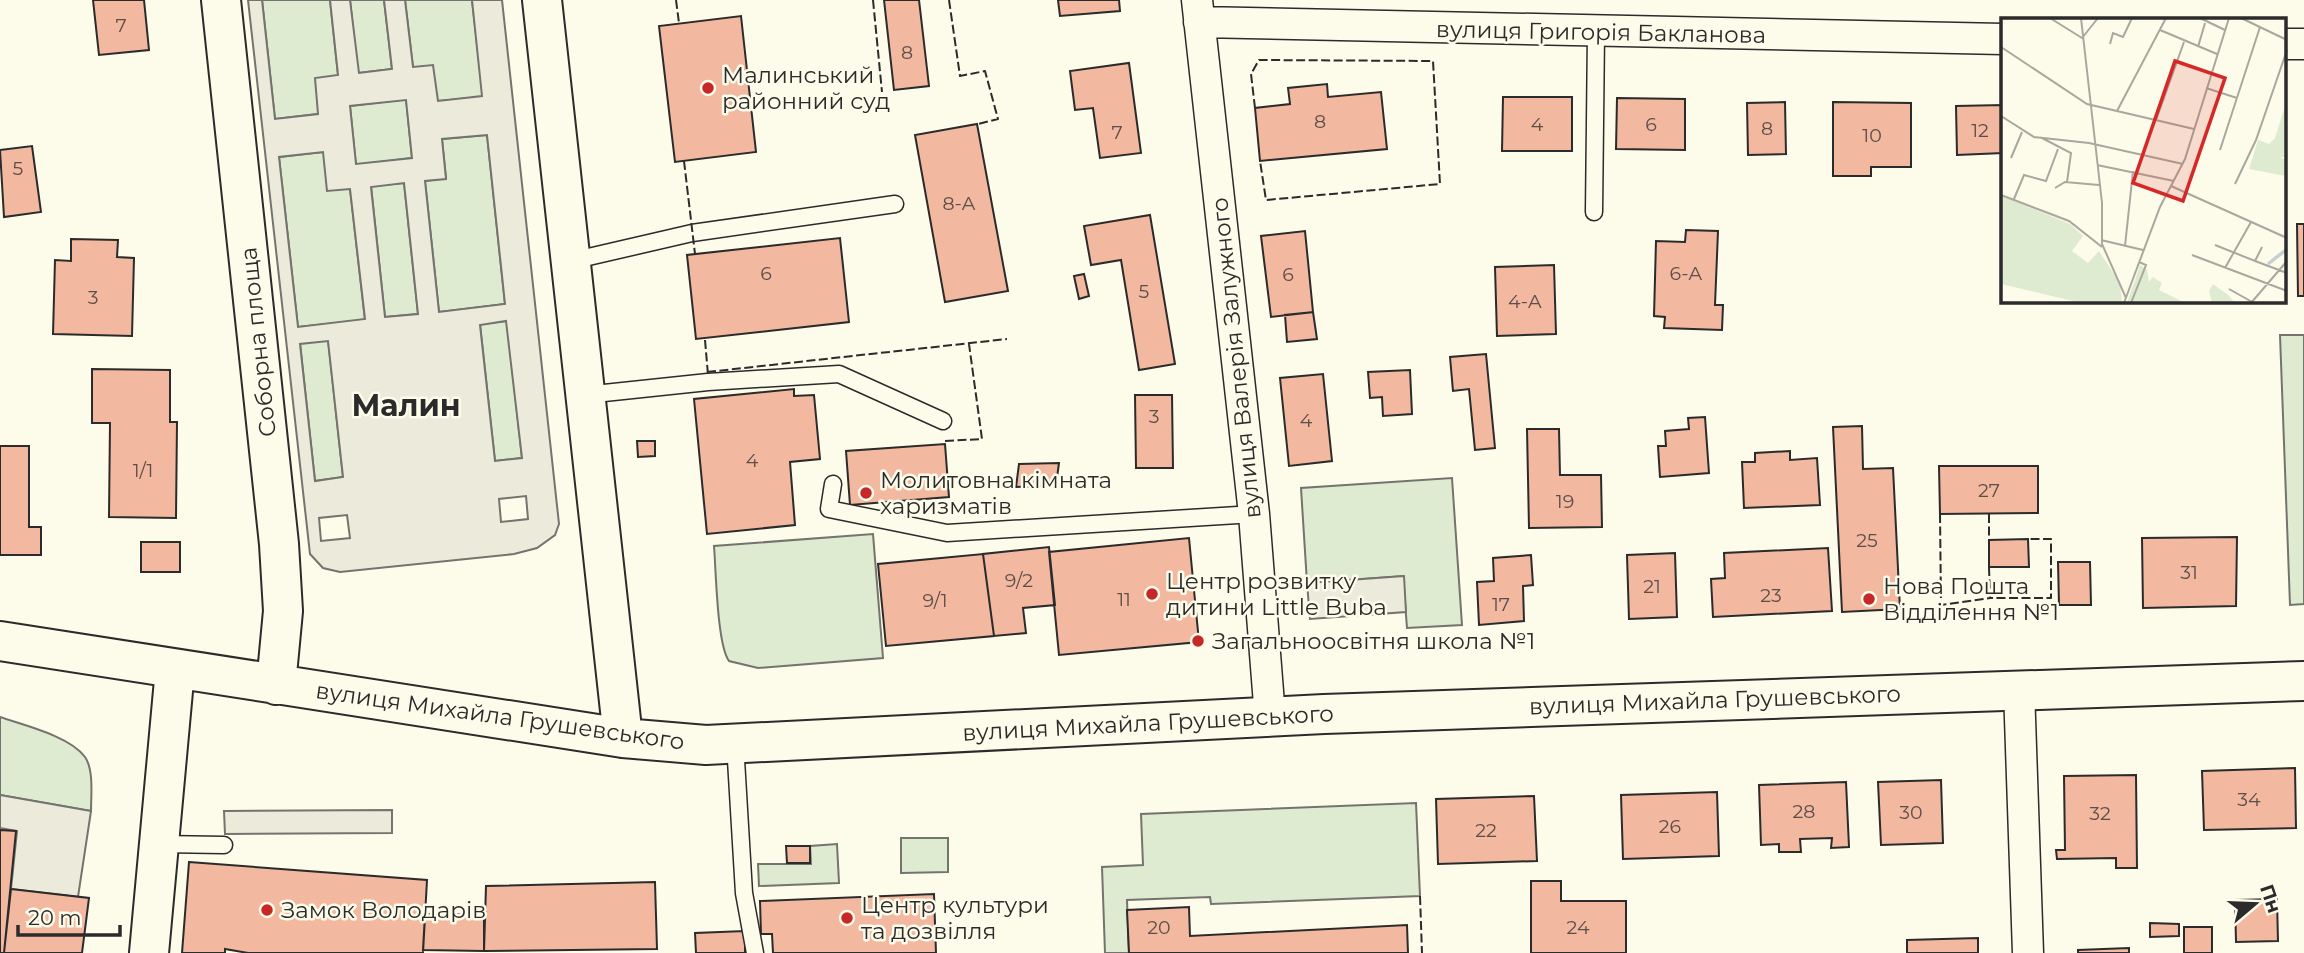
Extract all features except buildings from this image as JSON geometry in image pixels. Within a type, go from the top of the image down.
[{"type":"street","name":"Соборна площа","points":[[221,0],[280,554],[283,611],[276,685]]},
{"type":"street","points":[[542,0],[623,738]]},
{"type":"street","name":"вулиця Григорія Бакланова","points":[[1198,11],[1596,32],[2001,40]]},
{"type":"street","name":"вулиця Валерія Залужного","points":[[1198,11],[1254,514],[1270,717]]},
{"type":"street","points":[[2286,44],[2304,44]]},
{"type":"street","name":"вулиця Михайла Грушевського","points":[[0,641],[623,738],[706,745],[1270,717],[2304,681]]},
{"type":"street","points":[[149,953],[175,669]]},
{"type":"street","points":[[2019,689],[2028,953]]},
{"type":"lane","points":[[1594,212],[1596,32]]},
{"type":"lane","points":[[571,261],[692,233],[895,204]]},
{"type":"lane","points":[[585,395],[708,382],[839,374],[943,421]]},
{"type":"lane","points":[[833,484],[828,509],[947,533],[1254,514]]},
{"type":"lane","points":[[736,743],[744,893],[755,953]]},
{"type":"lane","points":[[159,844],[223,845]]},
{"type":"green space","points":[[262,0],[330,0],[338,75],[318,114],[275,119]]},
{"type":"green space","points":[[350,0],[384,0],[392,69],[358,73]]},
{"type":"green space","points":[[405,0],[472,0],[483,97],[438,101],[413,67]]},
{"type":"green space","points":[[406,99],[412,158],[356,165],[350,106]]},
{"type":"green space","points":[[487,135],[505,304],[439,312],[425,181],[446,178],[442,139]]},
{"type":"green space","points":[[323,152],[350,189],[365,320],[298,327],[279,157]]},
{"type":"green space","points":[[404,183],[418,314],[385,317],[371,186]]},
{"type":"green space","points":[[507,321],[522,458],[495,461],[480,324]]},
{"type":"green space","points":[[2280,335],[2304,335],[2304,604],[2290,605]]},
{"type":"green space","points":[[328,340],[343,477],[315,481],[300,343]]},
{"type":"green space","points":[[1452,478],[1462,625],[1407,628],[1403,576],[1307,583],[1301,488]]},
{"type":"green space","points":[[873,534],[883,658],[758,668],[729,661],[722,640],[714,546]]},
{"type":"green space","points":[[0,717],[58,737],[85,757],[90,769],[91,811],[0,795]]},
{"type":"green space","points":[[1416,803],[1420,896],[1211,904],[1210,897],[1127,900],[1129,953],[1105,953],[1102,867],[1143,865],[1141,814]]},
{"type":"green space","points":[[901,838],[948,838],[948,872],[901,873]]},
{"type":"green space","points":[[837,844],[839,883],[759,886],[758,864],[811,864],[810,846]]},
{"type":"shaded area","points":[[248,0],[262,0],[275,119],[318,114],[315,78],[338,75],[330,0],[350,0],[359,73],[392,69],[384,0],[405,0],[413,67],[433,65],[438,101],[482,96],[472,0],[502,0],[559,524],[555,535],[537,548],[514,554],[340,572],[323,568],[310,554]],"holes":[[[406,100],[412,158],[356,164],[350,106]],[[487,135],[505,304],[439,312],[425,181],[446,179],[442,139]],[[323,152],[327,191],[350,189],[365,319],[298,327],[279,157]],[[404,183],[418,314],[385,317],[371,187]],[[506,321],[522,458],[495,461],[480,325]],[[328,341],[343,477],[315,481],[300,344]],[[526,496],[528,519],[501,522],[499,499]],[[347,515],[350,538],[321,541],[319,518]]]},
{"type":"shaded area","points":[[1404,576],[1406,612],[1310,619],[1307,583]]},
{"type":"shaded area","points":[[0,795],[91,811],[78,897],[11,889],[17,831],[0,828]]},
{"type":"shaded area","points":[[392,810],[392,833],[225,834],[224,811]]},
{"type":"fence","points":[[676,0],[679,23]]},
{"type":"fence","points":[[873,0],[882,92]]},
{"type":"fence","points":[[949,0],[960,76],[985,71],[998,119],[978,124]]},
{"type":"fence","points":[[1255,108],[1251,74],[1259,60],[1433,61],[1440,184],[1266,200],[1260,161]]},
{"type":"fence","points":[[684,161],[695,254]]},
{"type":"fence","points":[[707,372],[1007,339]]},
{"type":"fence","points":[[705,340],[708,375]]},
{"type":"fence","points":[[945,441],[982,439],[969,344]]},
{"type":"fence","points":[[1940,514],[1941,605],[1990,598]]},
{"type":"fence","points":[[1989,514],[1989,540]]},
{"type":"fence","points":[[1989,567],[1990,598],[2051,598],[2051,539],[2028,539]]},
{"type":"fence","points":[[1420,896],[1422,953]]},
{"type":"place","name":"Малинський районний суд","points":[[708,88]]},
{"type":"place","name":"Молитовна кімната харизматів","points":[[866,493]]},
{"type":"place","name":"Центр розвитку дитини Little Buba","points":[[1152,594]]},
{"type":"place","name":"Нова Пошта Відділення №1","points":[[1869,599]]},
{"type":"place","name":"Загальноосвітня школа №1","points":[[1198,641]]},
{"type":"place","name":"Замок Володарів","points":[[267,910]]},
{"type":"place","name":"Центр культури та дозвілля","points":[[847,918]]},
{"type":"district","name":"Малин","points":[[406,406]]}]
